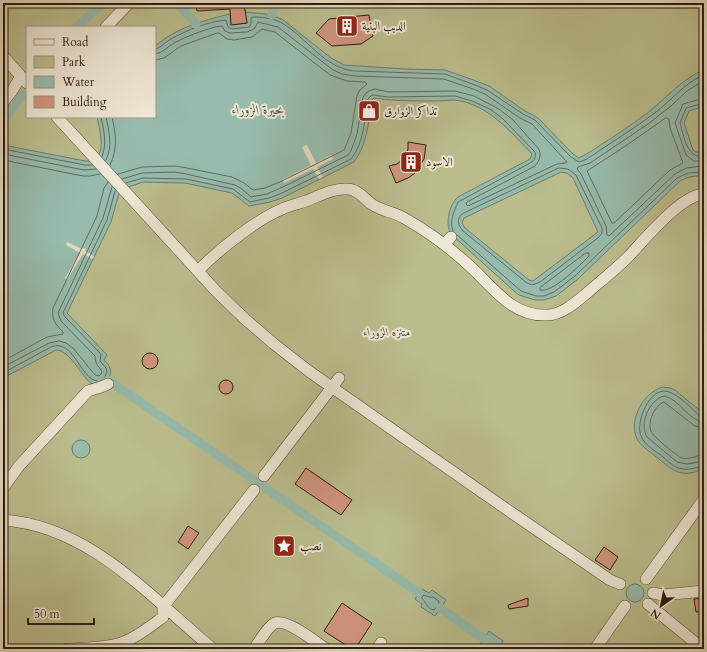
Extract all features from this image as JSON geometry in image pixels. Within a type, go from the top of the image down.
[{"type":"street","points":[[107,26],[129,3]]},
{"type":"street","points":[[3,56],[24,79],[3,102]]},
{"type":"street","points":[[58,118],[198,271],[258,331],[289,357],[336,382],[518,518],[610,580],[620,584]]},
{"type":"street","points":[[198,271],[212,258],[263,219],[283,208],[305,202],[336,189],[347,188],[355,190],[373,205],[402,217],[422,229],[470,266],[496,292],[515,308],[523,312],[548,315],[560,312],[574,304],[617,267],[672,212],[689,198],[704,194]]},
{"type":"street","points":[[264,476],[336,382]]},
{"type":"street","points":[[3,488],[14,472],[88,391],[108,384]]},
{"type":"street","points":[[67,649],[107,646],[127,641],[162,618],[163,607],[254,490]]},
{"type":"street","points":[[646,579],[704,499]]},
{"type":"street","points":[[3,520],[45,529],[77,541],[112,564],[213,649]]},
{"type":"street","points":[[653,593],[663,594],[704,591]]},
{"type":"street","points":[[648,604],[703,649]]},
{"type":"street","points":[[595,649],[625,606]]},
{"type":"street","points":[[254,649],[271,625],[279,622],[288,624],[326,649]]},
{"type":"green space","name":"متنزه الزوراء","points":[[3,3],[704,3],[704,649],[3,649]]},
{"type":"water","name":"بحيرة الزوراء","points":[[245,12],[266,14],[282,19],[331,58],[344,65],[445,70],[489,86],[525,111],[538,118],[573,154],[579,158],[634,123],[682,83],[704,70],[704,106],[689,111],[684,123],[693,150],[696,152],[704,152],[704,175],[689,177],[680,181],[578,279],[556,296],[544,300],[535,300],[519,295],[514,291],[451,234],[448,225],[450,210],[458,197],[530,159],[532,154],[498,120],[466,102],[454,100],[412,101],[374,98],[372,100],[365,140],[354,162],[282,198],[249,206],[232,193],[185,183],[143,182],[120,190],[111,222],[67,313],[107,355],[104,360],[111,371],[108,379],[106,382],[92,384],[66,354],[56,350],[3,378],[3,145],[85,161],[93,160],[97,157],[101,145],[97,118],[156,118],[156,45],[181,29],[230,14],[231,25],[247,23]],"holes":[[[561,172],[567,173],[573,178],[598,232],[533,281],[529,280],[465,228],[462,223],[464,218]]]},
{"type":"water","points":[[663,387],[675,390],[704,414],[704,469],[688,473],[677,472],[648,450],[637,439],[635,423],[636,415],[640,407],[650,394]]},
{"type":"water","points":[[77,440],[85,440],[90,445],[88,456],[85,458],[77,458],[72,453],[72,445]]},
{"type":"water","points":[[635,584],[641,587],[644,593],[641,599],[635,602],[629,599],[626,593],[629,587]]},
{"type":"water","points":[[422,589],[429,593],[432,590],[446,600],[435,616],[421,607],[422,604],[415,599]]},
{"type":"water","points":[[489,631],[503,641],[499,649],[483,649],[479,646]]},
{"type":"pier","points":[[307,145],[316,163],[331,155],[333,159],[317,167],[323,177],[319,179],[313,169],[284,183],[282,180],[311,165],[302,147]]},
{"type":"pier","points":[[67,242],[82,249],[86,249],[85,251],[94,256],[93,259],[83,254],[67,280],[65,278],[80,253],[66,245]]},
{"type":"building","points":[[196,3],[244,3],[247,23],[231,25],[230,9],[197,11]]},
{"type":"building","name":"الدبب البنية","points":[[369,15],[373,36],[361,44],[332,46],[316,33],[329,19]]},
{"type":"building","name":"الاسود","points":[[408,142],[426,145],[424,159],[415,173],[396,183],[389,166],[397,164],[406,156]]},
{"type":"building","points":[[150,353],[157,358],[158,361],[153,368],[150,369],[143,364],[142,361],[147,354]]},
{"type":"building","points":[[223,380],[229,380],[233,384],[233,390],[229,394],[223,394],[219,390],[219,384]]},
{"type":"building","points":[[306,468],[352,500],[341,515],[295,484]]},
{"type":"building","points":[[188,526],[199,533],[188,549],[178,542]]},
{"type":"building","points":[[604,547],[618,557],[610,570],[595,560]]},
{"type":"building","points":[[528,598],[528,606],[509,609],[508,605]]},
{"type":"building","points":[[704,598],[704,611],[696,612],[694,599]]},
{"type":"building","points":[[342,603],[372,623],[355,649],[352,649],[324,631]]},
{"type":"waterway","points":[[78,26],[102,3]]},
{"type":"waterway","points":[[177,3],[196,24]]},
{"type":"waterway","points":[[272,15],[274,3]]},
{"type":"waterway","points":[[3,121],[22,95]]},
{"type":"waterway","points":[[108,380],[419,593]]},
{"type":"waterway","points":[[440,608],[484,639]]},
{"type":"place","name":"الدبب البنية","points":[[347,26]]},
{"type":"place","name":"تذاكر الزوارق","points":[[369,111]]},
{"type":"place","name":"الاسود","points":[[411,162]]},
{"type":"place","name":"نصب","points":[[284,546]]}]
